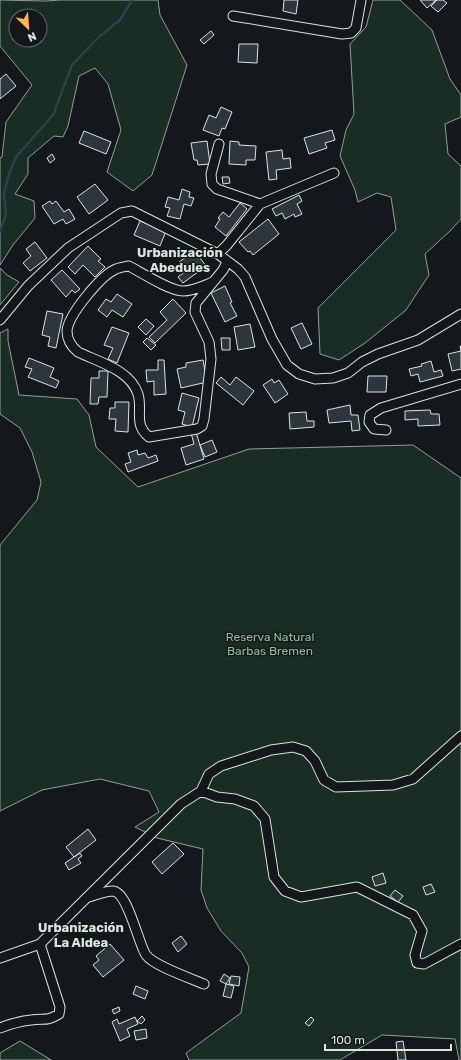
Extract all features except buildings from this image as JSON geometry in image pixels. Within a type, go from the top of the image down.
[{"type":"street","points":[[233,16],[342,34],[351,33],[356,28],[361,0]]},
{"type":"street","points":[[219,144],[211,174],[212,184],[217,189],[260,204]]},
{"type":"street","points":[[218,254],[260,204],[334,173]]},
{"type":"street","points":[[0,320],[28,286],[68,248],[121,213],[132,211],[218,254],[238,269],[244,278],[272,339],[287,365],[300,374],[315,379],[333,378],[348,373],[362,362],[378,354],[418,340],[461,314]]},
{"type":"street","points":[[212,282],[193,290],[182,291],[172,289],[129,266],[121,267],[113,270],[94,287],[72,316],[67,330],[73,347],[78,352],[121,372],[134,386],[138,395],[140,424],[143,432],[149,437],[197,429],[202,426],[211,359],[209,342],[195,312],[196,303],[223,270],[227,262]]},
{"type":"street","points":[[386,430],[374,429],[370,422],[370,415],[381,408],[461,384]]},
{"type":"street","points":[[0,958],[40,944],[181,804],[201,791],[209,774],[221,766],[271,750],[293,747],[306,751],[315,761],[324,780],[336,787],[393,785],[413,779],[461,736]]},
{"type":"street","points":[[201,791],[217,797],[235,799],[254,806],[262,815],[265,820],[274,878],[285,891],[301,897],[357,887],[413,916],[422,931],[415,955],[417,963],[424,964],[461,944]]},
{"type":"street","points":[[88,897],[113,891],[119,893],[126,902],[140,942],[147,956],[163,967],[204,984]]},
{"type":"street","points":[[0,1028],[10,1024],[32,1020],[50,1020],[59,1014],[60,1007],[40,944]]},
{"type":"green space","points":[[0,0],[158,0],[160,15],[187,65],[152,175],[133,191],[107,172],[121,130],[108,84],[95,68],[79,76],[68,126],[63,137],[54,136],[28,158],[28,174],[15,194],[34,201],[35,218],[13,245],[0,265],[0,158],[2,157],[6,122],[32,85],[0,46]]},
{"type":"green space","points":[[373,0],[400,0],[432,30],[450,79],[461,95],[461,117],[445,124],[448,154],[461,166],[461,219],[425,254],[429,275],[406,310],[365,343],[339,360],[320,354],[318,308],[396,230],[391,197],[377,193],[358,202],[355,190],[340,156],[346,130],[354,114],[350,44],[366,27]]},
{"type":"green space","points":[[0,268],[7,275],[19,282],[0,305]]},
{"type":"green space","name":"Reserva Natural Barbas Bremen","points":[[8,329],[8,341],[19,395],[77,399],[89,415],[96,447],[138,487],[249,449],[413,445],[461,478],[461,1060],[459,1060],[455,1039],[382,1035],[340,1060],[189,1060],[186,1053],[241,1013],[249,967],[242,953],[221,931],[207,908],[201,890],[203,849],[157,838],[135,827],[159,812],[149,791],[100,779],[42,790],[0,811],[0,545],[37,500],[41,482],[32,452],[20,428],[0,414],[0,333]]},
{"type":"green space","points":[[20,1041],[51,1060],[0,1060],[0,1053]]},
{"type":"waterway","points":[[0,231],[6,215],[4,193],[9,174],[16,157],[53,115],[72,65],[99,37],[120,20],[132,0]]},
{"type":"district","name":"Urbanización Abedules","points":[[180,260]]},
{"type":"district","name":"Urbanización La Aldea","points":[[81,934]]}]
